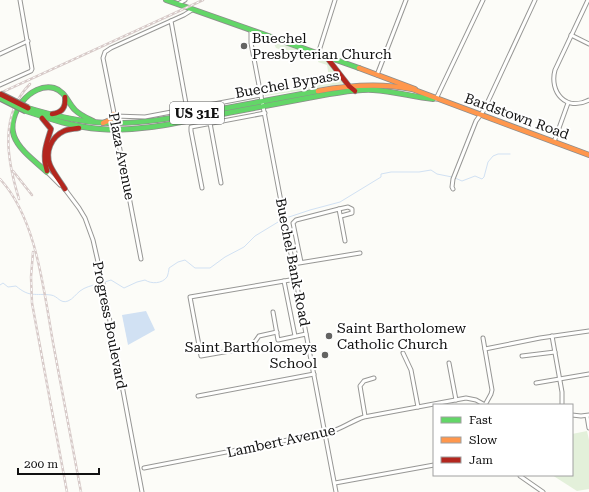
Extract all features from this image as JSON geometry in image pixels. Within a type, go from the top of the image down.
[{"type":"main road","name":"Bardstown Road","points":[[166,0],[327,58],[405,84],[423,95]]},
{"type":"main road","name":"Bardstown Road","points":[[327,58],[349,86],[355,91]]},
{"type":"main road","points":[[374,88],[377,75]]},
{"type":"main road","name":"Buechel Bypass","points":[[0,98],[42,115],[87,128],[154,126],[349,86],[416,90]]},
{"type":"main road","points":[[47,172],[16,140],[13,131],[12,120],[16,111],[30,94],[41,88],[54,88],[61,91],[78,113],[99,123],[110,120],[114,115]]},
{"type":"main road","name":"Bardstown Road","points":[[374,88],[423,95],[436,99],[589,155]]},
{"type":"main road","name":"Buechel Bypass","points":[[263,104],[297,94],[335,90],[355,91],[374,88]]},
{"type":"main road","name":"Buechel Bypass","points":[[0,94],[27,109]]},
{"type":"main road","points":[[47,172],[44,162],[44,153],[51,129],[42,115],[55,114],[63,111],[66,104],[65,96]]},
{"type":"main road","name":"Buechel Bypass","points":[[42,115],[99,123],[116,127]]},
{"type":"main road","points":[[65,189],[50,166],[48,159],[49,148],[54,138],[64,131],[87,128]]},
{"type":"street","points":[[0,85],[32,70],[20,0]]},
{"type":"street","points":[[178,4],[185,0]]},
{"type":"street","points":[[318,54],[334,0]]},
{"type":"street","points":[[377,75],[406,0]]},
{"type":"street","points":[[436,99],[483,0]]},
{"type":"street","points":[[453,189],[452,186],[455,173],[476,120],[484,110],[535,0]]},
{"type":"street","points":[[588,0],[555,70],[554,79],[557,91],[568,103],[576,104],[589,100]]},
{"type":"street","points":[[187,109],[171,21],[192,10]]},
{"type":"street","name":"Plaza Avenue","points":[[141,259],[103,58],[104,53],[111,48],[171,21]]},
{"type":"street","name":"Buechel Bank Road","points":[[251,31],[261,95],[336,492]]},
{"type":"street","points":[[571,35],[589,44]]},
{"type":"street","points":[[0,54],[28,41]]},
{"type":"street","points":[[114,115],[144,117],[261,95]]},
{"type":"street","points":[[554,142],[568,103]]},
{"type":"street","points":[[202,188],[191,128],[192,126],[265,113]]},
{"type":"street","points":[[210,123],[221,183]]},
{"type":"street","name":"Progress Boulevard","points":[[47,172],[65,189],[85,218],[93,240],[106,299],[142,492]]},
{"type":"street","points":[[301,262],[293,222],[348,207],[352,209],[352,213],[341,216]]},
{"type":"street","points":[[339,209],[345,241]]},
{"type":"street","points":[[293,264],[360,253]]},
{"type":"street","points":[[277,332],[259,336],[254,343],[247,348],[201,356],[190,297],[296,279]]},
{"type":"street","points":[[284,281],[295,336]]},
{"type":"street","points":[[273,312],[278,340],[306,334]]},
{"type":"street","points":[[485,348],[589,331]]},
{"type":"street","points":[[552,336],[560,378],[562,404]]},
{"type":"street","points":[[483,338],[492,390],[486,404]]},
{"type":"street","points":[[522,356],[555,352]]},
{"type":"street","points":[[403,353],[411,370],[418,407]]},
{"type":"street","points":[[449,363],[456,400]]},
{"type":"street","points":[[198,396],[314,374]]},
{"type":"street","points":[[536,383],[589,374]]},
{"type":"street","points":[[365,416],[360,386],[364,381],[374,378]]},
{"type":"street","name":"Lambert Avenue","points":[[434,404],[472,399],[483,404]]},
{"type":"street","name":"Lambert Avenue","points":[[144,468],[325,433],[338,430],[354,420],[365,416],[433,404]]},
{"type":"street","points":[[573,415],[588,416],[589,428]]},
{"type":"street","points":[[334,483],[433,465]]},
{"type":"street","points":[[521,476],[543,492]]},
{"type":"green space","points":[[276,42],[314,55],[314,61],[276,48],[274,44]]},
{"type":"green space","points":[[320,57],[328,61],[344,83],[343,84],[265,96],[330,83],[327,65],[318,62]]},
{"type":"green space","points":[[587,431],[589,440],[589,489],[577,491],[554,476],[573,476],[573,434]]},
{"type":"water","points":[[146,311],[155,330],[128,345],[122,315]]},
{"type":"waterway","points":[[455,178],[462,181],[475,176],[482,179],[484,177],[488,162],[493,156],[498,154],[510,154]]},
{"type":"waterway","points":[[105,282],[111,280],[124,288],[145,280],[153,283],[159,282],[167,277],[169,268],[178,262],[185,260],[195,268],[210,268],[225,257],[244,247],[255,236],[283,219],[340,202],[381,177],[381,174],[431,170],[437,174],[452,177]]},
{"type":"waterway","points":[[0,285],[3,283],[8,287],[16,286],[29,294],[51,295],[65,302],[84,288],[97,284]]},
{"type":"railway","points":[[0,93],[203,0]]},
{"type":"railway","points":[[19,199],[11,168],[8,137],[14,109],[20,96],[30,84]]},
{"type":"railway","points":[[13,171],[32,195]]},
{"type":"railway","points":[[0,179],[13,196],[23,215],[38,259],[81,492]]},
{"type":"railway","points":[[33,252],[31,277],[32,303],[67,492]]},
{"type":"traffic: fast","points":[[166,0],[359,68]]},
{"type":"traffic: fast","points":[[47,172],[24,151],[14,136],[12,127],[14,118],[22,102],[37,90],[45,87],[54,88],[64,94],[77,112],[93,121]]},
{"type":"traffic: fast","points":[[26,111],[71,125],[113,130],[167,125],[357,90],[381,91],[433,99]]},
{"type":"traffic: fast","points":[[28,108],[78,120],[108,123],[133,123],[181,116],[318,91]]},
{"type":"traffic: fast","points":[[0,98],[26,111]]},
{"type":"traffic: slow","points":[[359,68],[415,89]]},
{"type":"traffic: slow","points":[[318,91],[342,87],[377,85],[412,89],[589,155]]},
{"type":"traffic: slow","points":[[103,123],[110,120],[114,114]]},
{"type":"traffic: jam","points":[[328,59],[349,86],[355,91]]},
{"type":"traffic: jam","points":[[0,94],[28,108]]},
{"type":"traffic: jam","points":[[52,114],[63,109],[65,97]]},
{"type":"traffic: jam","points":[[42,118],[51,129],[45,154],[47,171]]},
{"type":"traffic: jam","points":[[65,189],[50,165],[48,155],[50,145],[56,137],[64,131],[79,128]]},
{"type":"place","name":"Buechel Presbyterian Church","points":[[244,46]]},
{"type":"place","name":"Saint Bartholomew Catholic Church","points":[[329,336]]},
{"type":"place","name":"Saint Bartholomeys School","points":[[325,355]]}]
